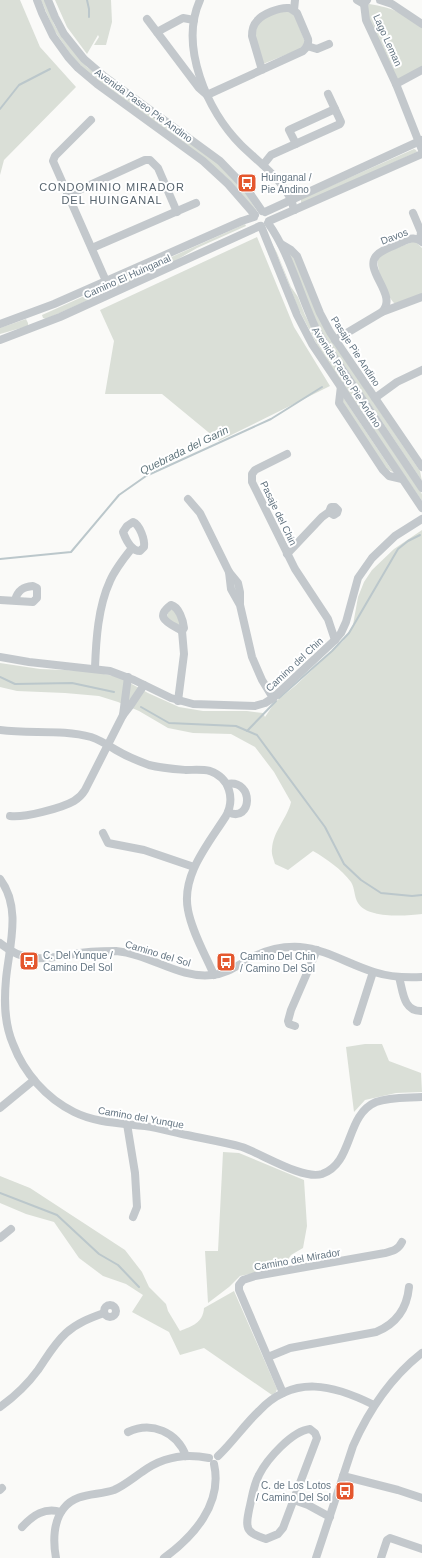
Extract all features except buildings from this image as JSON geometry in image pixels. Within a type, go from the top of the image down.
[{"type":"street","name":"Avenida Paseo Pie Andino","points":[[37,0],[53,36],[73,63],[97,84],[203,161],[259,214]]},
{"type":"street","name":"Avenida Paseo Pie Andino","points":[[48,0],[62,30],[70,43],[84,59],[105,77],[220,161],[247,188],[259,214]]},
{"type":"street","points":[[200,0],[192,33],[193,49],[207,95],[229,132],[277,180],[290,199],[294,210]]},
{"type":"street","points":[[294,10],[295,0]]},
{"type":"street","name":"Lago Leman","points":[[380,0],[392,4],[422,24]]},
{"type":"street","name":"Lago Leman","points":[[362,1],[366,20],[396,84],[420,141],[422,150]]},
{"type":"street","points":[[207,95],[262,70],[303,51],[307,46],[308,39],[297,12],[294,10],[285,8],[268,13],[257,20],[252,30],[252,36],[262,70]]},
{"type":"street","points":[[157,32],[182,18],[194,20]]},
{"type":"street","points":[[147,19],[199,88],[207,95]]},
{"type":"street","points":[[307,46],[316,49],[329,44]]},
{"type":"street","name":"Lago Leman","points":[[396,84],[422,70]]},
{"type":"street","points":[[263,165],[271,156],[340,124],[341,122],[328,94]]},
{"type":"street","points":[[296,144],[289,130],[334,109]]},
{"type":"street","points":[[91,120],[55,156],[53,161],[106,281]]},
{"type":"street","name":"Camino El Huinganal","points":[[0,324],[106,281],[420,141]]},
{"type":"street","name":"Camino El Huinganal","points":[[0,340],[39,326],[96,301],[294,210],[422,154]]},
{"type":"street","points":[[68,195],[145,160],[150,160],[158,168],[177,212]]},
{"type":"street","points":[[92,248],[196,203]]},
{"type":"street","name":"Davos","points":[[387,299],[374,267],[375,257],[380,252],[410,239],[421,241],[421,229],[413,213]]},
{"type":"street","points":[[259,214],[268,215],[264,224],[256,223],[259,214]]},
{"type":"street","name":"Avenida Paseo Pie Andino","points":[[264,224],[281,244],[318,333],[422,488]]},
{"type":"street","name":"Avenida Paseo Pie Andino","points":[[264,224],[304,329],[321,358],[341,386],[338,404],[383,470],[389,476],[402,479],[422,508]]},
{"type":"street","name":"Pasaje Pie Andino","points":[[281,244],[291,250],[299,260],[320,313],[335,340],[422,467]]},
{"type":"street","points":[[335,340],[382,312],[422,297]]},
{"type":"street","points":[[387,299],[395,305],[401,305]]},
{"type":"street","points":[[382,312],[387,305],[387,299]]},
{"type":"street","points":[[32,312],[39,326]]},
{"type":"street","points":[[375,398],[397,382],[422,370]]},
{"type":"street","name":"Pasaje del Chin","points":[[287,454],[255,470],[252,477],[252,482],[287,554],[303,583],[328,619],[335,640]]},
{"type":"street","points":[[188,499],[200,513],[229,572],[239,585],[240,605],[252,657],[262,680],[273,698]]},
{"type":"street","name":"Pasaje del Chin","points":[[287,554],[318,521],[329,512]]},
{"type":"street","name":"Camino del Chin","points":[[0,657],[29,662],[95,668],[110,671],[128,677],[178,700],[193,704],[250,706],[262,704],[273,698],[335,640],[343,628],[356,584],[364,567],[377,552],[395,536],[422,519]]},
{"type":"street","points":[[95,668],[99,621],[107,587],[132,548]]},
{"type":"street","points":[[0,600],[15,600]]},
{"type":"street","name":"Pasaje del Chin","points":[[328,619],[343,628]]},
{"type":"street","points":[[178,700],[184,654],[182,631]]},
{"type":"street","points":[[123,715],[128,677]]},
{"type":"street","points":[[10,816],[29,815],[70,803],[79,798],[85,790],[123,715],[144,685]]},
{"type":"street","points":[[0,730],[20,732],[58,732],[92,738],[150,765],[171,769],[210,771],[218,775],[227,784],[231,797],[228,812],[194,867],[187,890],[188,909],[191,922],[214,975]]},
{"type":"street","points":[[227,784],[235,784],[240,786],[246,792],[247,801],[245,809],[240,814],[228,812]]},
{"type":"street","points":[[103,834],[108,843],[144,850],[194,867]]},
{"type":"street","name":"Camino del Yunque","points":[[0,879],[10,898],[12,932],[5,992],[7,1025],[16,1052],[34,1080],[56,1101],[73,1112],[102,1121],[147,1126],[230,1144],[259,1154],[302,1173],[317,1175],[326,1172],[339,1161],[359,1117],[371,1105],[387,1100],[422,1097]]},
{"type":"street","points":[[0,939],[8,936],[12,932]]},
{"type":"street","name":"Camino del Sol","points":[[0,943],[10,951],[21,956],[38,959],[50,959],[85,952],[118,952],[142,957],[187,974],[200,976],[214,975],[225,972],[258,954],[274,949],[300,947],[317,950],[373,972],[399,977],[422,977]]},
{"type":"street","points":[[295,1026],[289,1024],[288,1021],[291,1010],[317,950]]},
{"type":"street","points":[[357,1022],[373,972]]},
{"type":"street","points":[[399,977],[408,1006],[412,1010],[422,1011]]},
{"type":"street","points":[[0,1108],[34,1080]]},
{"type":"street","points":[[127,1124],[135,1173],[137,1208],[133,1217]]},
{"type":"street","points":[[0,1238],[11,1229]]},
{"type":"street","name":"Camino del Mirador","points":[[283,1393],[239,1290],[239,1285],[243,1280],[255,1276],[385,1254],[399,1248],[402,1242]]},
{"type":"street","points":[[268,1357],[290,1348],[376,1332],[384,1329],[397,1318],[404,1308],[408,1298],[409,1287]]},
{"type":"street","points":[[0,1407],[28,1382],[55,1344],[67,1332],[79,1323],[104,1313]]},
{"type":"street","points":[[316,1558],[359,1433],[374,1405],[400,1373],[422,1353]]},
{"type":"street","points":[[164,1558],[185,1541],[206,1516],[214,1489],[215,1471],[212,1461],[212,1454],[218,1456],[264,1406],[283,1393],[306,1387],[326,1387],[349,1393],[374,1405]]},
{"type":"street","points":[[128,1432],[135,1429],[146,1428],[164,1430],[176,1438],[186,1456]]},
{"type":"street","points":[[310,1429],[315,1433],[317,1438],[294,1500],[283,1528],[278,1534],[266,1539],[250,1532],[247,1527],[253,1489],[259,1474],[287,1440],[310,1429]]},
{"type":"street","points":[[55,1558],[54,1543],[56,1528],[61,1512],[76,1498],[115,1489],[154,1465],[168,1459],[186,1456],[212,1461]]},
{"type":"street","points":[[343,1476],[398,1490],[422,1498]]},
{"type":"street","points":[[294,1500],[331,1515]]},
{"type":"street","points":[[22,1527],[31,1518],[41,1512],[51,1510],[61,1512]]},
{"type":"street","points":[[381,1558],[387,1540],[390,1538],[422,1549]]},
{"type":"shaded area","points":[[0,0],[20,0],[40,47],[76,87],[4,160],[0,175]]},
{"type":"shaded area","points":[[41,0],[45,0],[54,24],[63,39],[87,67],[220,165],[245,192],[257,211],[254,210],[226,177],[89,74],[71,55],[54,30]]},
{"type":"shaded area","points":[[55,0],[111,0],[112,22],[106,45],[94,45],[99,37],[98,35],[87,54],[67,27]]},
{"type":"shaded area","points":[[369,4],[385,7],[397,12],[422,27],[422,67],[397,80],[363,11]]},
{"type":"shaded area","points":[[288,11],[295,16],[305,42],[300,49],[263,64],[257,45],[257,26],[261,20],[268,15]]},
{"type":"shaded area","points":[[414,149],[417,152],[301,204],[301,199]]},
{"type":"shaded area","points":[[245,224],[246,226],[197,248],[173,262],[46,319],[43,318],[42,315]]},
{"type":"shaded area","points":[[268,236],[277,253],[291,287],[298,297],[305,315],[321,345],[422,494],[422,501],[323,356],[298,308],[281,264]]},
{"type":"shaded area","points":[[257,237],[294,327],[330,386],[219,441],[162,394],[105,394],[114,341],[100,310]]},
{"type":"shaded area","points":[[415,241],[422,248],[422,294],[394,303],[382,282],[378,258],[384,253]]},
{"type":"shaded area","points":[[288,253],[294,256],[328,335],[420,471],[422,481],[320,329]]},
{"type":"shaded area","points":[[26,319],[28,326],[0,334],[0,328]]},
{"type":"shaded area","points":[[341,394],[393,472],[384,468],[341,404]]},
{"type":"shaded area","points":[[422,530],[422,914],[397,916],[378,914],[363,908],[358,903],[352,884],[347,877],[334,865],[313,851],[288,870],[275,864],[272,853],[273,843],[291,802],[274,772],[255,747],[231,734],[193,733],[168,728],[139,711],[99,696],[17,691],[0,687],[0,663],[40,669],[89,671],[119,677],[148,693],[179,707],[203,711],[247,711],[263,713],[265,717],[275,702],[295,686],[343,641],[353,625],[358,597],[364,582],[372,570],[394,549]]},
{"type":"shaded area","points":[[174,609],[182,628],[166,620],[169,610]]},
{"type":"shaded area","points":[[365,1044],[382,1044],[389,1061],[421,1073],[422,1092],[396,1093],[365,1100],[354,1112],[346,1047]]},
{"type":"shaded area","points":[[223,1152],[239,1153],[304,1180],[307,1226],[303,1248],[291,1255],[283,1267],[240,1276],[229,1287],[208,1303],[205,1251],[218,1251]]},
{"type":"shaded area","points":[[0,1176],[30,1188],[125,1250],[142,1272],[149,1287],[166,1304],[168,1311],[180,1331],[199,1321],[202,1317],[204,1308],[234,1291],[277,1389],[276,1392],[272,1395],[204,1348],[180,1355],[169,1332],[132,1312],[143,1295],[126,1284],[103,1276],[79,1258],[54,1222],[26,1214],[0,1203]]},
{"type":"waterway","points":[[87,0],[89,17]]},
{"type":"waterway","points":[[0,109],[19,85],[50,69]]},
{"type":"waterway","name":"Quebrada del Garin","points":[[0,559],[71,552],[119,495],[146,476],[271,419],[322,387]]},
{"type":"waterway","points":[[279,698],[332,651],[349,633],[398,549],[408,541],[420,535]]},
{"type":"waterway","points":[[0,677],[15,684],[72,683],[114,692]]},
{"type":"waterway","points":[[247,731],[276,701]]},
{"type":"waterway","points":[[141,707],[169,723],[236,726],[257,735],[325,827],[344,864],[361,880],[381,893],[412,896],[422,895]]},
{"type":"waterway","points":[[0,1193],[57,1215],[99,1254],[118,1265],[139,1287]]},
{"type":"place","name":"Huinganal / Pie Andino","points":[[247,183]]},
{"type":"place","name":"C. Del Yunque / Camino Del Sol","points":[[29,961]]},
{"type":"place","name":"Camino Del Chin / Camino Del Sol","points":[[226,962]]},
{"type":"place","name":"C. de Los Lotos / Camino Del Sol","points":[[345,1491]]},
{"type":"district","name":"CONDOMINIO MIRADOR DEL HUINGANAL","points":[[112,193]]}]
